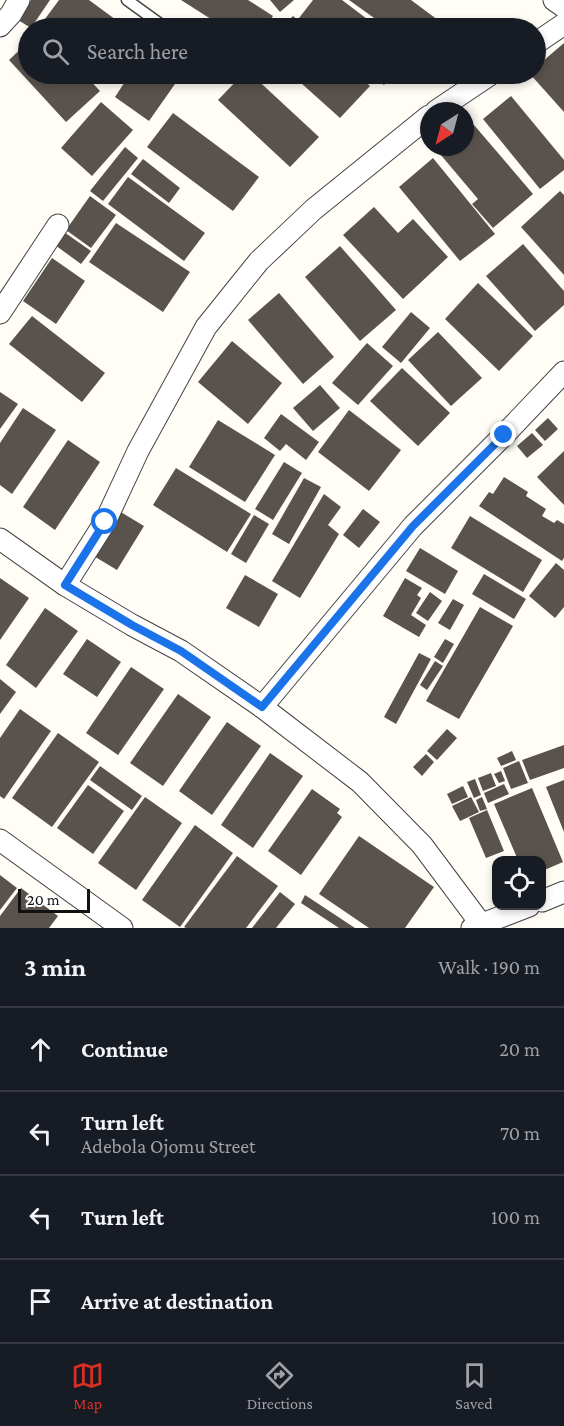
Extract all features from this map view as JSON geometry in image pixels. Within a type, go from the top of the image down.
[{"type":"street","points":[[0,26],[11,14],[19,0]]},
{"type":"street","points":[[554,0],[564,7]]},
{"type":"street","points":[[546,36],[564,24]]},
{"type":"street","points":[[449,102],[476,84]]},
{"type":"street","points":[[65,585],[105,522],[138,451],[206,327],[259,261],[314,209],[420,123]]},
{"type":"street","points":[[0,313],[58,225]]},
{"type":"street","points":[[262,707],[413,526],[564,372]]},
{"type":"street","points":[[0,539],[65,585],[181,651],[262,707],[360,782],[422,845],[479,927],[519,910]]},
{"type":"street","points":[[0,840],[122,928]]},
{"type":"street","points":[[546,899],[564,892]]},
{"type":"lane","points":[[127,0],[152,18]]},
{"type":"building","points":[[31,0],[50,0],[38,18],[19,18]]},
{"type":"building","points":[[59,0],[89,0],[113,18],[46,18]]},
{"type":"building","points":[[181,0],[248,0],[273,16],[272,18],[209,18]]},
{"type":"building","points":[[270,0],[294,0],[280,12]]},
{"type":"building","points":[[313,0],[342,0],[366,18],[299,18]]},
{"type":"building","points":[[349,0],[411,0],[435,18],[374,18]]},
{"type":"building","points":[[564,43],[564,112],[539,84],[546,84],[546,58]]},
{"type":"building","points":[[18,51],[18,70],[9,60]]},
{"type":"building","points":[[31,84],[93,84],[100,91],[66,122]]},
{"type":"building","points":[[123,84],[175,84],[149,121],[115,97]]},
{"type":"building","points":[[233,84],[262,84],[319,137],[290,167],[218,100]]},
{"type":"building","points":[[302,84],[368,84],[370,86],[340,118]]},
{"type":"building","points":[[511,96],[564,160],[564,170],[540,189],[483,119]]},
{"type":"building","points":[[101,102],[133,130],[92,176],[61,148]]},
{"type":"building","points":[[173,113],[259,177],[233,211],[147,147]]},
{"type":"building","points":[[474,125],[533,194],[493,228],[472,204],[478,199],[442,156],[474,156]]},
{"type":"building","points":[[125,147],[138,158],[103,201],[90,191]]},
{"type":"building","points":[[433,158],[495,234],[460,261],[399,187]]},
{"type":"building","points":[[143,159],[180,188],[169,203],[131,174]]},
{"type":"building","points":[[128,177],[205,233],[184,261],[108,204]]},
{"type":"building","points":[[560,191],[564,195],[564,275],[521,227]]},
{"type":"building","points":[[90,196],[116,215],[91,248],[66,230]]},
{"type":"building","points":[[374,207],[398,233],[413,219],[448,257],[403,299],[343,235]]},
{"type":"building","points":[[116,223],[190,272],[163,312],[89,262]]},
{"type":"building","points":[[64,232],[91,251],[81,264],[55,245]]},
{"type":"building","points":[[523,244],[564,291],[564,305],[535,331],[486,276]]},
{"type":"building","points":[[340,246],[396,310],[360,341],[305,277]]},
{"type":"building","points":[[52,258],[85,281],[56,324],[23,301]]},
{"type":"building","points":[[478,283],[533,336],[499,371],[445,319]]},
{"type":"building","points":[[279,293],[334,357],[303,384],[248,320]]},
{"type":"building","points":[[411,312],[430,328],[401,363],[382,347]]},
{"type":"building","points":[[32,316],[105,373],[82,402],[9,344]]},
{"type":"building","points":[[438,332],[482,378],[451,406],[408,360]]},
{"type":"building","points":[[232,341],[282,383],[248,424],[198,382]]},
{"type":"building","points":[[367,343],[393,366],[358,405],[332,383]]},
{"type":"building","points":[[402,368],[450,413],[418,446],[370,401]]},
{"type":"building","points":[[320,385],[340,408],[313,431],[293,408]]},
{"type":"building","points":[[0,392],[18,404],[0,429]]},
{"type":"building","points":[[23,408],[56,430],[12,494],[0,485],[0,443]]},
{"type":"building","points":[[349,410],[401,450],[369,491],[318,452]]},
{"type":"building","points":[[281,414],[319,442],[306,460],[286,444],[280,451],[264,438]]},
{"type":"building","points":[[548,418],[558,429],[545,441],[535,430]]},
{"type":"building","points":[[218,420],[275,455],[245,502],[189,467]]},
{"type":"building","points":[[532,433],[543,445],[527,458],[517,446]]},
{"type":"building","points":[[68,440],[100,462],[55,530],[23,507]]},
{"type":"building","points":[[564,451],[564,505],[537,477]]},
{"type":"building","points":[[284,462],[302,473],[273,520],[255,509]]},
{"type":"building","points":[[176,468],[251,514],[227,552],[153,505]]},
{"type":"building","points":[[504,477],[528,492],[526,496],[546,509],[542,516],[554,523],[557,520],[564,524],[564,558],[562,561],[479,506],[489,492],[493,494]]},
{"type":"building","points":[[304,478],[321,487],[289,544],[272,534]]},
{"type":"building","points":[[324,494],[341,507],[328,525],[339,534],[300,598],[272,581]]},
{"type":"building","points":[[363,509],[380,522],[359,548],[343,535]]},
{"type":"building","points":[[119,511],[144,526],[117,570],[92,555]]},
{"type":"building","points":[[254,515],[269,524],[246,563],[231,554]]},
{"type":"building","points":[[470,516],[542,560],[523,592],[451,548]]},
{"type":"building","points":[[420,548],[458,571],[445,594],[406,571]]},
{"type":"building","points":[[556,563],[564,570],[564,607],[555,618],[529,596]]},
{"type":"building","points":[[484,574],[526,599],[514,619],[472,594]]},
{"type":"building","points":[[245,575],[278,594],[259,627],[226,608]]},
{"type":"building","points":[[0,578],[29,598],[0,640]]},
{"type":"building","points":[[405,578],[422,588],[417,595],[421,598],[411,615],[426,625],[419,637],[383,616]]},
{"type":"building","points":[[430,592],[442,601],[428,621],[416,613]]},
{"type":"building","points":[[453,599],[464,605],[450,630],[438,623]]},
{"type":"building","points":[[480,607],[513,626],[459,719],[426,701]]},
{"type":"building","points":[[45,608],[78,631],[36,688],[6,665]]},
{"type":"building","points":[[87,639],[121,662],[97,697],[63,674]]},
{"type":"building","points":[[445,639],[454,644],[443,663],[434,657]]},
{"type":"building","points":[[419,653],[431,659],[396,724],[384,717]]},
{"type":"building","points":[[435,661],[443,666],[427,690],[420,685]]},
{"type":"building","points":[[131,667],[164,689],[118,755],[86,733]]},
{"type":"building","points":[[0,679],[16,692],[0,714]]},
{"type":"building","points":[[178,694],[211,717],[163,786],[130,763]]},
{"type":"building","points":[[20,709],[51,731],[4,799],[0,796],[0,738]]},
{"type":"building","points":[[227,722],[261,746],[212,815],[179,791]]},
{"type":"building","points":[[447,729],[457,738],[437,760],[427,751]]},
{"type":"building","points":[[58,733],[99,762],[52,827],[12,798]]},
{"type":"building","points":[[564,745],[564,768],[530,780],[522,760]]},
{"type":"building","points":[[512,751],[516,760],[501,766],[497,758]]},
{"type":"building","points":[[270,753],[303,776],[253,848],[221,825]]},
{"type":"building","points":[[426,754],[434,762],[422,776],[413,767]]},
{"type":"building","points":[[519,761],[528,783],[511,789],[503,768]]},
{"type":"building","points":[[100,766],[142,796],[132,810],[90,780]]},
{"type":"building","points":[[501,771],[505,781],[499,783],[494,774]]},
{"type":"building","points":[[491,773],[496,786],[483,791],[478,778]]},
{"type":"building","points":[[475,779],[481,795],[474,798],[467,782]]},
{"type":"building","points":[[564,780],[564,832],[546,787]]},
{"type":"building","points":[[504,784],[509,794],[488,803],[484,793]]},
{"type":"building","points":[[88,785],[124,811],[93,854],[57,828]]},
{"type":"building","points":[[463,786],[468,797],[452,804],[447,794]]},
{"type":"building","points":[[532,788],[563,862],[546,869],[546,856],[516,856],[494,804]]},
{"type":"building","points":[[312,789],[340,809],[337,813],[342,817],[301,875],[268,851]]},
{"type":"building","points":[[145,797],[182,823],[136,890],[98,863]]},
{"type":"building","points":[[471,797],[479,812],[460,821],[452,806]]},
{"type":"building","points":[[482,797],[487,809],[480,811],[476,800]]},
{"type":"building","points":[[487,810],[504,851],[486,858],[469,818]]},
{"type":"building","points":[[195,825],[233,853],[180,927],[142,900]]},
{"type":"building","points":[[359,836],[434,887],[405,928],[369,928],[319,894]]},
{"type":"building","points":[[237,856],[278,886],[246,928],[184,927]]},
{"type":"building","points":[[0,875],[17,888],[0,910]]},
{"type":"building","points":[[21,888],[58,916],[49,928],[0,928],[0,916]]},
{"type":"building","points":[[280,892],[295,904],[276,928],[252,928]]},
{"type":"building","points":[[305,895],[355,928],[339,928],[301,903]]},
{"type":"route","points":[[105,522],[65,585],[181,651],[262,707],[413,526],[504,435]]}]
